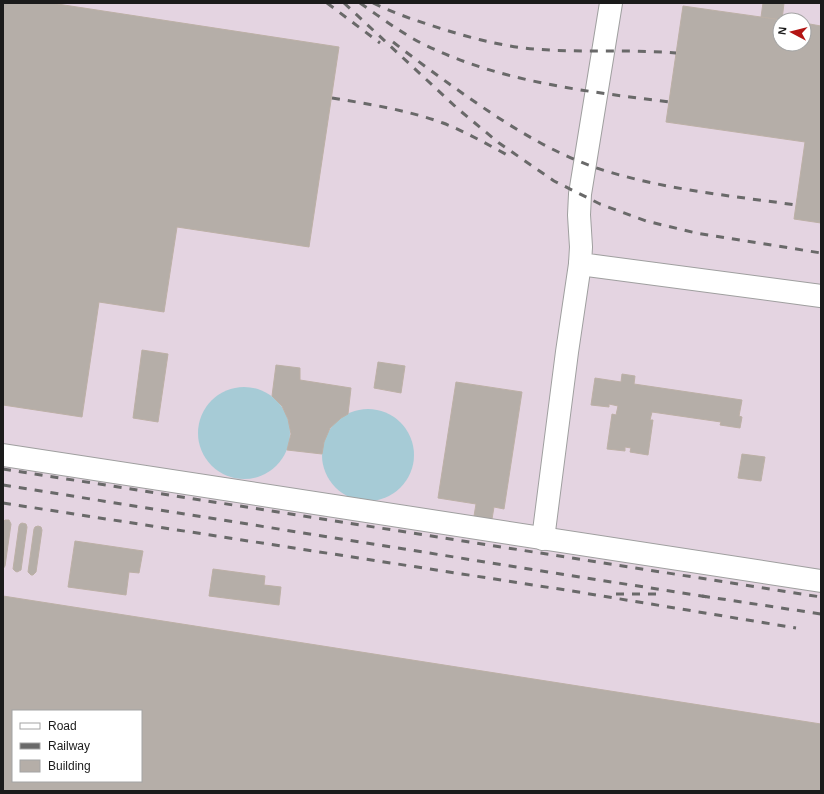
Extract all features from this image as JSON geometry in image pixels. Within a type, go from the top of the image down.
[{"type":"lane","points":[[543,539],[566,352],[580,264],[581,247],[578,215],[580,194],[611,3]]},
{"type":"lane","points":[[580,264],[821,296]]},
{"type":"lane","points":[[3,456],[821,581]]},
{"type":"shaded area","points":[[3,3],[821,3],[821,791],[3,791]]},
{"type":"water","points":[[244,387],[262,391],[276,401],[286,415],[290,433],[286,451],[276,465],[262,475],[244,479],[226,475],[212,465],[202,451],[198,433],[202,415],[212,401],[226,391]]},
{"type":"water","points":[[368,409],[386,413],[400,423],[410,437],[414,455],[410,473],[400,487],[386,497],[368,501],[350,497],[336,487],[326,473],[322,455],[326,437],[336,423],[350,413]]},
{"type":"building","points":[[3,3],[51,3],[339,47],[309,247],[177,227],[164,312],[99,302],[82,417],[3,405]]},
{"type":"building","points":[[763,3],[784,3],[783,12],[772,12],[772,19],[761,17]]},
{"type":"building","points":[[683,6],[772,19],[772,52],[812,52],[812,24],[821,26],[821,223],[794,219],[805,142],[666,122]]},
{"type":"building","points":[[142,350],[168,354],[158,422],[133,418]]},
{"type":"building","points":[[378,362],[405,366],[401,393],[374,388]]},
{"type":"building","points":[[276,365],[300,368],[300,380],[351,388],[348,414],[330,428],[324,442],[322,454],[287,450],[291,434],[288,419],[282,406],[272,396]]},
{"type":"building","points":[[622,374],[635,376],[634,384],[742,400],[739,416],[742,417],[740,428],[720,425],[721,422],[652,412],[650,420],[653,420],[648,455],[630,452],[631,448],[625,447],[625,451],[607,449],[612,414],[616,415],[618,406],[609,404],[609,407],[591,405],[595,378],[621,382]]},
{"type":"building","points":[[456,382],[522,392],[504,509],[494,507],[492,519],[474,516],[476,504],[438,498]]},
{"type":"building","points":[[742,454],[765,457],[761,481],[738,478]]},
{"type":"building","points":[[5,520],[9,520],[11,524],[5,566],[3,569],[3,522]]},
{"type":"building","points":[[22,523],[26,524],[27,527],[21,570],[17,572],[13,569],[19,526]]},
{"type":"building","points":[[38,526],[41,527],[42,530],[36,572],[31,575],[28,572],[34,529]]},
{"type":"building","points":[[75,541],[143,551],[139,573],[129,572],[126,595],[68,587]]},
{"type":"building","points":[[213,569],[265,576],[264,585],[281,587],[279,605],[209,596]]},
{"type":"building","points":[[3,596],[821,724],[821,791],[3,791]]},
{"type":"railway","points":[[327,3],[380,43]]},
{"type":"railway","points":[[344,3],[458,109],[499,143],[554,181],[600,204],[646,221],[696,233],[821,253]]},
{"type":"railway","points":[[360,3],[421,43],[481,67],[511,76],[574,89],[669,102]]},
{"type":"railway","points":[[373,3],[443,29],[507,46],[569,51],[641,51],[676,53]]},
{"type":"railway","points":[[393,42],[485,109],[564,155],[629,178],[677,188],[796,205]]},
{"type":"railway","points":[[332,98],[388,108],[429,118],[460,130],[509,156]]},
{"type":"railway","points":[[3,469],[821,597]]},
{"type":"railway","points":[[3,485],[708,597]]},
{"type":"railway","points":[[3,503],[572,591],[796,628]]},
{"type":"railway","points":[[616,594],[660,594]]},
{"type":"railway","points":[[702,596],[821,614]]}]
